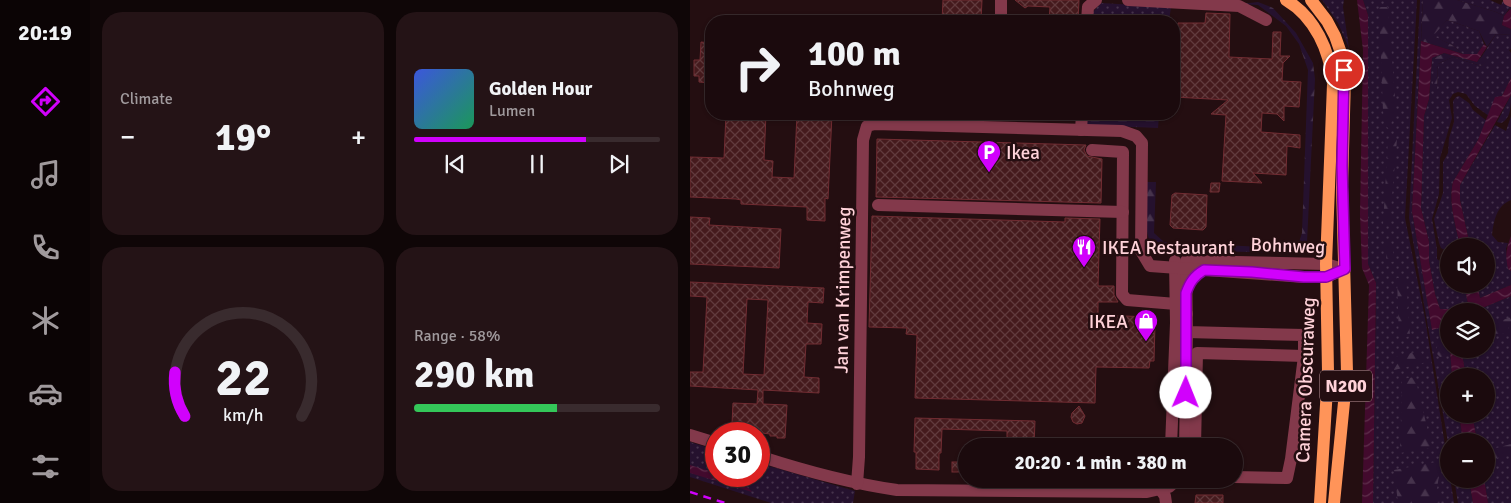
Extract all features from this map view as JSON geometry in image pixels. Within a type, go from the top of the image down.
[{"type":"main road","name":"Camera Obscuraweg","points":[[1311,0],[1327,21],[1335,36],[1344,70],[1342,166],[1347,372],[1334,503]]},
{"type":"main road","name":"Camera Obscuraweg","points":[[1289,1],[1315,28],[1327,55],[1332,74],[1333,93],[1326,264],[1328,372],[1320,503]]},
{"type":"street","points":[[1087,15],[1088,7],[1096,0]]},
{"type":"street","points":[[1128,0],[1239,6],[1266,20]]},
{"type":"street","points":[[1000,15],[1001,2]]},
{"type":"street","points":[[997,120],[1081,130],[1082,120]]},
{"type":"street","name":"Jan van Krimpenweg","points":[[860,480],[863,140],[867,126],[875,124],[997,120]]},
{"type":"street","name":"Bohnweg","points":[[1081,130],[1122,132],[1136,136],[1142,143],[1141,251],[1144,259],[1204,270],[1304,277],[1326,277],[1345,269]]},
{"type":"street","points":[[1092,150],[1123,152],[1122,294],[1127,300],[1176,304],[1187,314]]},
{"type":"street","points":[[878,204],[1123,212]]},
{"type":"street","name":"Bohnweg","points":[[1181,265],[1326,264],[1345,269]]},
{"type":"street","points":[[1181,265],[1186,293],[1191,411],[1194,438]]},
{"type":"street","points":[[1170,438],[1176,304],[1181,265]]},
{"type":"street","points":[[1186,293],[1193,278],[1204,270]]},
{"type":"street","points":[[1176,323],[1187,332],[1304,335],[1304,356],[1287,478],[1243,477]]},
{"type":"street","points":[[1256,334],[1256,355]]},
{"type":"street","points":[[1186,438],[1197,353],[1304,356]]},
{"type":"street","points":[[690,435],[705,440]]},
{"type":"street","points":[[770,459],[818,474],[860,480],[897,490],[1094,497],[1147,492],[1155,488]]},
{"type":"street","points":[[1164,488],[1166,503]]},
{"type":"green space","points":[[1322,0],[1344,0],[1343,7],[1349,48],[1338,23]]},
{"type":"green space","points":[[1363,0],[1417,0],[1405,218],[1425,318],[1443,433],[1440,433],[1440,488],[1452,488],[1454,503],[1373,503],[1376,283],[1368,264],[1366,228],[1368,15]]},
{"type":"green space","points":[[1420,0],[1423,0],[1412,211],[1432,329],[1440,327],[1440,358],[1451,358],[1451,368],[1440,368],[1440,396],[1409,218]]},
{"type":"green space","points":[[1423,0],[1457,0],[1496,12],[1504,16],[1502,25],[1511,29],[1511,35],[1496,34],[1487,47],[1479,31],[1447,20],[1433,36],[1452,45],[1463,54],[1421,41]]},
{"type":"green space","points":[[1457,0],[1490,0],[1501,5],[1503,1],[1511,6],[1511,10],[1509,9],[1504,16]]},
{"type":"green space","points":[[1258,2],[1273,8],[1296,33],[1313,63],[1315,79],[1307,242],[1300,250],[1294,253],[1156,250],[1148,237],[1147,182],[1156,182],[1154,233],[1164,242],[1284,248],[1293,247],[1299,242],[1302,233],[1308,70],[1299,44],[1286,26],[1258,5],[1241,4]]},
{"type":"green space","points":[[1101,3],[1171,7],[1170,15],[1092,15]]},
{"type":"green space","points":[[1379,7],[1388,7],[1396,110],[1389,129],[1386,126],[1383,111]]},
{"type":"green space","points":[[1447,20],[1479,31],[1484,44],[1477,54],[1463,54],[1452,45],[1432,36]]},
{"type":"green space","points":[[1496,34],[1511,35],[1511,49],[1509,50],[1511,53],[1511,78],[1502,96],[1498,97],[1489,116],[1475,106],[1466,94],[1458,92],[1453,94],[1449,100],[1452,118],[1440,158],[1439,194],[1432,219],[1437,259],[1440,261],[1440,293],[1466,293],[1468,303],[1440,303],[1440,309],[1435,294],[1429,261],[1429,242],[1421,208],[1424,116],[1429,99],[1432,57],[1444,53],[1434,59],[1437,88],[1438,64],[1453,57],[1481,66],[1488,60],[1481,60]]},
{"type":"green space","points":[[1444,53],[1477,62],[1482,56],[1482,60],[1489,60],[1481,66],[1453,57],[1438,64],[1437,89],[1433,89],[1434,59]]},
{"type":"green space","points":[[1511,95],[1509,115],[1501,123],[1497,122]]},
{"type":"green space","points":[[1459,96],[1469,103],[1473,110],[1487,121],[1453,182],[1451,198],[1458,238],[1440,238],[1440,246],[1434,219],[1443,193],[1443,162],[1448,153],[1449,138],[1454,122],[1453,101]]},
{"type":"green space","points":[[1511,116],[1511,200],[1502,206],[1495,219],[1492,235],[1495,238],[1468,238],[1460,200],[1460,185],[1495,125],[1506,131]]},
{"type":"green space","points":[[1085,120],[1159,120],[1158,128],[1085,125]]},
{"type":"green space","points":[[1388,139],[1397,139],[1390,219],[1383,226]]},
{"type":"green space","points":[[1495,238],[1498,242],[1508,243],[1506,248],[1508,269],[1511,271],[1511,285],[1495,292]]},
{"type":"green space","points":[[1391,242],[1395,261],[1387,263],[1385,245]]},
{"type":"green space","points":[[1397,278],[1406,279],[1410,336],[1399,339]]},
{"type":"green space","points":[[1479,293],[1492,293],[1480,298]]},
{"type":"green space","points":[[1511,296],[1511,503],[1488,503],[1486,488],[1495,488],[1495,433],[1476,433],[1474,423],[1495,423],[1495,368],[1465,368],[1463,358],[1495,358],[1494,303]]},
{"type":"green space","points":[[1511,317],[1511,323],[1506,333],[1495,336],[1495,323]]},
{"type":"green space","points":[[1440,335],[1440,357],[1436,353]]},
{"type":"green space","points":[[1420,351],[1427,362],[1394,370],[1394,357]]},
{"type":"green space","points":[[1415,377],[1432,448],[1400,453],[1402,379]]},
{"type":"green space","points":[[1445,423],[1460,423],[1462,433],[1446,433]]},
{"type":"green space","points":[[690,442],[705,447],[705,482],[690,477]]},
{"type":"green space","points":[[1511,444],[1511,453],[1495,459],[1495,448]]},
{"type":"green space","points":[[1440,461],[1437,489],[1441,503],[1398,503],[1394,470]]},
{"type":"green space","points":[[770,466],[855,491],[853,503],[771,503],[721,487],[770,487]]},
{"type":"green space","points":[[1456,488],[1470,488],[1473,503],[1458,503]]},
{"type":"water","points":[[1357,0],[1363,0],[1368,15],[1368,264],[1376,283],[1373,503],[1362,503],[1369,285],[1362,268],[1360,214],[1363,50]]},
{"type":"water","points":[[1510,9],[1511,29],[1502,25],[1504,16]]},
{"type":"water","points":[[1421,41],[1463,54],[1477,54],[1484,44],[1487,47],[1477,62],[1444,53],[1432,58],[1429,99],[1424,116],[1421,208],[1429,242],[1429,261],[1435,294],[1440,309],[1440,328],[1432,330],[1412,211]]},
{"type":"water","points":[[1511,78],[1511,95],[1460,185],[1460,200],[1468,238],[1458,238],[1451,198],[1453,182],[1478,140],[1495,97],[1502,96]]},
{"type":"water","points":[[1511,236],[1511,271],[1508,269],[1506,256]]},
{"type":"water","points":[[1511,285],[1511,296],[1494,303],[1468,303],[1466,293],[1479,293],[1480,298]]},
{"type":"water","points":[[1451,358],[1463,358],[1465,368],[1451,368]]},
{"type":"water","points":[[1460,423],[1474,423],[1476,433],[1462,433]]},
{"type":"water","points":[[690,465],[705,470],[705,478],[690,473]]},
{"type":"water","points":[[736,487],[747,487],[752,492]]},
{"type":"water","points":[[1470,488],[1486,488],[1488,503],[1473,503]]},
{"type":"building","points":[[943,0],[982,0],[981,15],[942,15]]},
{"type":"building","points":[[1015,0],[1079,0],[1078,15],[1049,15],[1050,7],[1028,6],[1025,8]]},
{"type":"building","points":[[1206,13],[1230,14],[1229,57],[1272,59],[1273,32],[1281,32],[1280,56],[1290,56],[1283,63],[1282,81],[1301,82],[1299,107],[1284,106],[1284,121],[1277,114],[1262,113],[1261,132],[1300,135],[1300,148],[1287,146],[1286,175],[1253,173],[1262,183],[1222,181],[1226,115],[1211,114],[1228,100],[1180,97],[1180,23],[1205,23]]},
{"type":"building","points":[[701,42],[705,42],[705,82],[699,82],[699,76],[694,76],[694,60],[700,60]]},
{"type":"building","points":[[726,120],[766,120],[764,160],[773,161],[772,177],[794,178],[797,120],[832,120],[828,199],[825,198],[825,221],[807,220],[807,207],[741,204],[741,200],[736,199],[690,197],[690,157],[724,158]]},
{"type":"building","name":"Ikea","points":[[877,139],[1086,145],[1084,150],[1087,156],[1102,159],[1101,203],[876,197]]},
{"type":"building","points":[[1211,183],[1220,183],[1219,192],[1210,192]]},
{"type":"building","points":[[1175,193],[1207,195],[1206,227],[1203,230],[1173,228],[1170,225],[1172,195]]},
{"type":"building","points":[[872,216],[1065,222],[1065,218],[1100,219],[1098,286],[1114,286],[1114,295],[1118,302],[1098,302],[1098,315],[1151,317],[1151,324],[1155,324],[1154,361],[1150,361],[1149,368],[1096,367],[1095,403],[915,398],[917,335],[906,334],[907,328],[869,327]]},
{"type":"building","points":[[690,217],[710,218],[709,225],[781,229],[779,268],[690,264]]},
{"type":"building","points":[[690,282],[824,288],[823,303],[808,302],[807,323],[822,324],[821,344],[806,344],[804,377],[819,378],[819,393],[763,390],[763,404],[787,405],[785,438],[770,436],[770,422],[732,422],[733,403],[757,404],[758,390],[690,386],[690,372],[703,372],[707,297],[690,296]],"holes":[[[747,299],[768,300],[764,375],[743,374]]]},
{"type":"building","points":[[1079,406],[1085,416],[1082,423],[1077,424],[1073,422],[1071,417],[1072,413]]},
{"type":"building","points":[[915,418],[1035,421],[1034,438],[1007,438],[1007,431],[942,429],[939,470],[916,469],[916,452],[914,452]]},
{"type":"building","points":[[952,462],[958,462],[958,472],[952,472]]},
{"type":"building","points":[[1196,495],[1223,495],[1223,503],[1195,503]]},
{"type":"railway","points":[[690,492],[725,503]]},
{"type":"place","name":"Ikea","points":[[989,173]]},
{"type":"place","name":"IKEA Restaurant","points":[[1084,268]]},
{"type":"place","name":"IKEA","points":[[1146,342]]},
{"type":"route","points":[[1186,393],[1186,293],[1189,284],[1199,273],[1204,270],[1326,277],[1345,269],[1342,166],[1344,70]]}]
